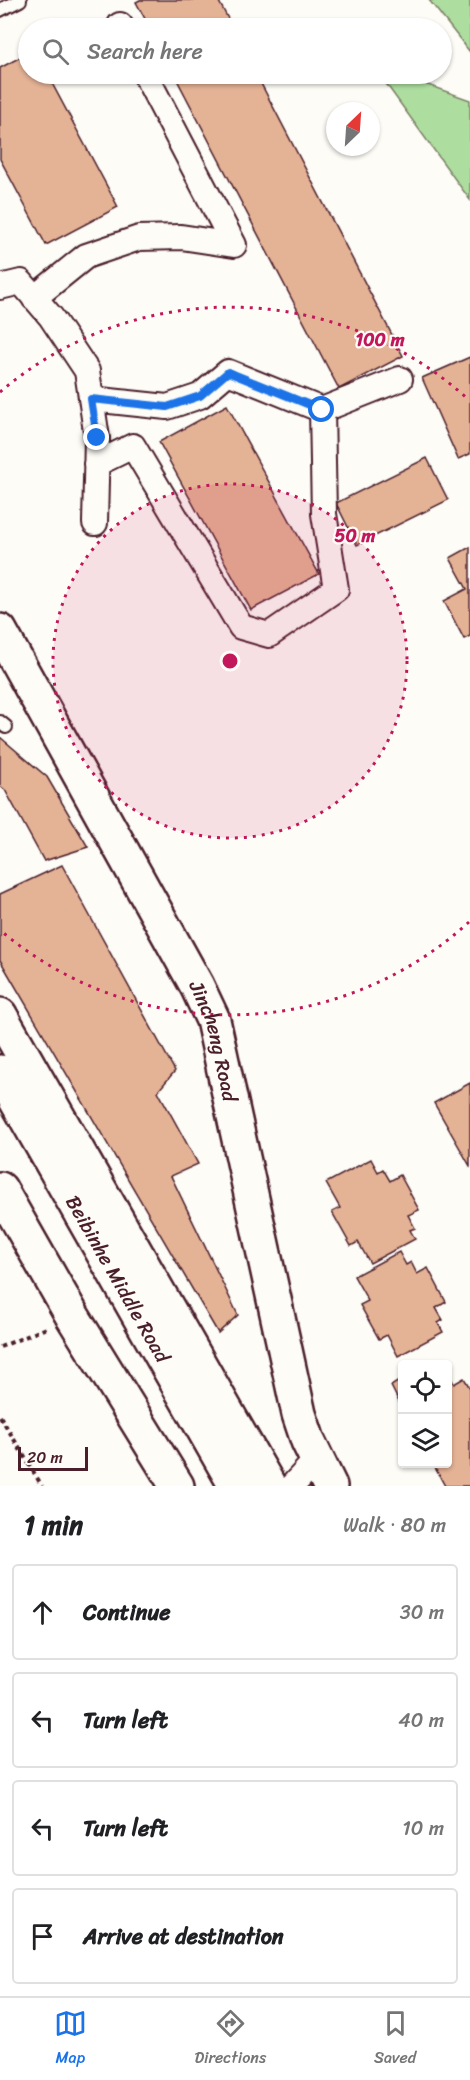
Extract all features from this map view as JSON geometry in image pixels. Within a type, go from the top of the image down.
[{"type":"street","points":[[34,298],[86,256],[140,238],[182,237],[234,245],[150,84]]},
{"type":"street","points":[[0,287],[21,282],[51,317],[87,371],[97,438],[95,524]]},
{"type":"street","points":[[91,399],[167,407],[200,396],[228,372],[322,410],[400,379]]},
{"type":"street","points":[[96,464],[133,446],[241,627],[269,635],[336,589],[324,514],[322,410]]},
{"type":"street","name":"Jincheng Road","points":[[0,631],[197,986],[213,1020],[291,1383],[299,1414],[324,1472]]},
{"type":"street","points":[[0,1015],[269,1486]]},
{"type":"street","name":"Beibinhe Middle Road","points":[[0,1072],[236,1486]]},
{"type":"street","points":[[0,1189],[73,1317],[177,1486]]},
{"type":"street","points":[[292,1486],[324,1472]]},
{"type":"lane","points":[[0,10],[20,0]]},
{"type":"path","points":[[0,1347],[73,1317]]},
{"type":"path","points":[[0,1416],[42,1486]]},
{"type":"green space","points":[[429,0],[470,0],[470,52],[452,29],[452,18],[443,18]]},
{"type":"green space","points":[[386,84],[425,84],[470,100],[470,200]]},
{"type":"building","points":[[140,0],[218,0],[228,18],[145,18],[136,2]]},
{"type":"building","points":[[18,58],[18,84],[52,84],[118,207],[46,245],[0,159],[0,68]]},
{"type":"building","points":[[179,84],[261,84],[403,356],[339,389]]},
{"type":"building","points":[[470,357],[470,454],[458,459],[422,378]]},
{"type":"building","points":[[227,405],[319,574],[251,610],[159,442]]},
{"type":"building","points":[[427,458],[448,500],[357,545],[336,503]]},
{"type":"building","points":[[470,547],[470,636],[464,639],[444,601],[467,589],[450,558]]},
{"type":"building","points":[[0,737],[47,777],[88,847],[44,861],[5,790],[0,786]]},
{"type":"building","points":[[62,865],[175,1071],[158,1091],[198,1164],[171,1176],[238,1315],[218,1333],[0,960],[0,894]]},
{"type":"building","points":[[470,1083],[470,1166],[434,1103]]},
{"type":"building","points":[[371,1159],[378,1172],[383,1169],[390,1181],[400,1175],[419,1210],[408,1215],[415,1228],[410,1230],[415,1239],[370,1263],[358,1242],[351,1246],[332,1212],[340,1208],[326,1183]]},
{"type":"building","points":[[399,1252],[406,1265],[411,1262],[417,1274],[428,1268],[446,1302],[436,1308],[443,1320],[438,1323],[443,1332],[398,1356],[387,1335],[379,1339],[360,1305],[368,1301],[354,1276]]},
{"type":"building","points":[[464,1378],[470,1388],[470,1486],[445,1486],[435,1468],[452,1468],[452,1380],[454,1384]]},
{"type":"building","points":[[398,1382],[398,1400],[391,1386]]},
{"type":"route","points":[[97,438],[91,399],[167,407],[200,396],[228,372],[322,410]]}]
